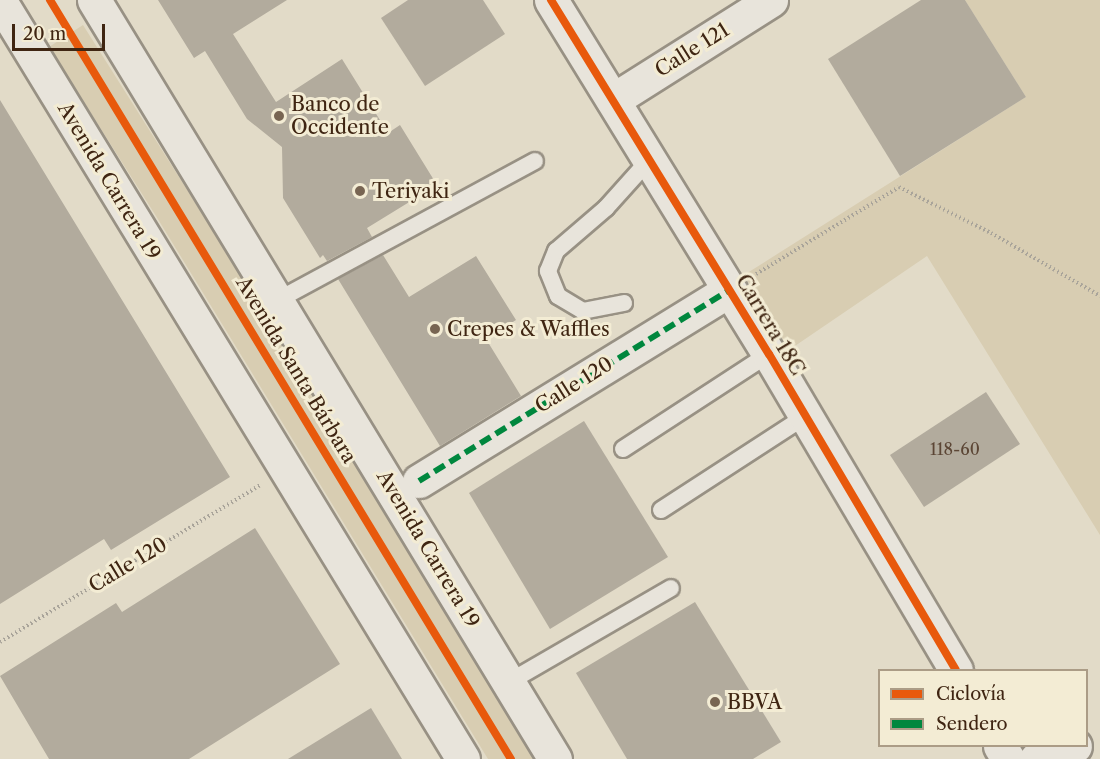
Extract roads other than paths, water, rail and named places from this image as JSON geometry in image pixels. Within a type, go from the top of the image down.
[{"type":"main road","name":"Avenida Carrera 19","points":[[94,0],[555,759]]},
{"type":"main road","name":"Carrera 18C","points":[[551,0],[769,354],[955,669]]},
{"type":"main road","name":"Calle 121","points":[[613,100],[771,0]]},
{"type":"main road","name":"Avenida Carrera 19","points":[[0,2],[463,759]]},
{"type":"main road","name":"Calle 120","points":[[419,481],[729,290]]},
{"type":"main road","points":[[1036,759],[1072,747]]},
{"type":"lane","points":[[624,303],[583,311],[558,296],[549,271],[556,251],[606,208],[649,160]]},
{"type":"lane","points":[[278,300],[535,161]]},
{"type":"lane","points":[[623,449],[769,354]]},
{"type":"lane","points":[[661,510],[806,416]]},
{"type":"lane","points":[[508,682],[671,588]]},
{"type":"place","name":"Banco de Occidente","points":[[279,116]]},
{"type":"place","name":"Teriyaki","points":[[360,191]]},
{"type":"place","name":"Crepes & Waffles","points":[[435,329]]},
{"type":"place","name":"BBVA","points":[[715,702]]}]
